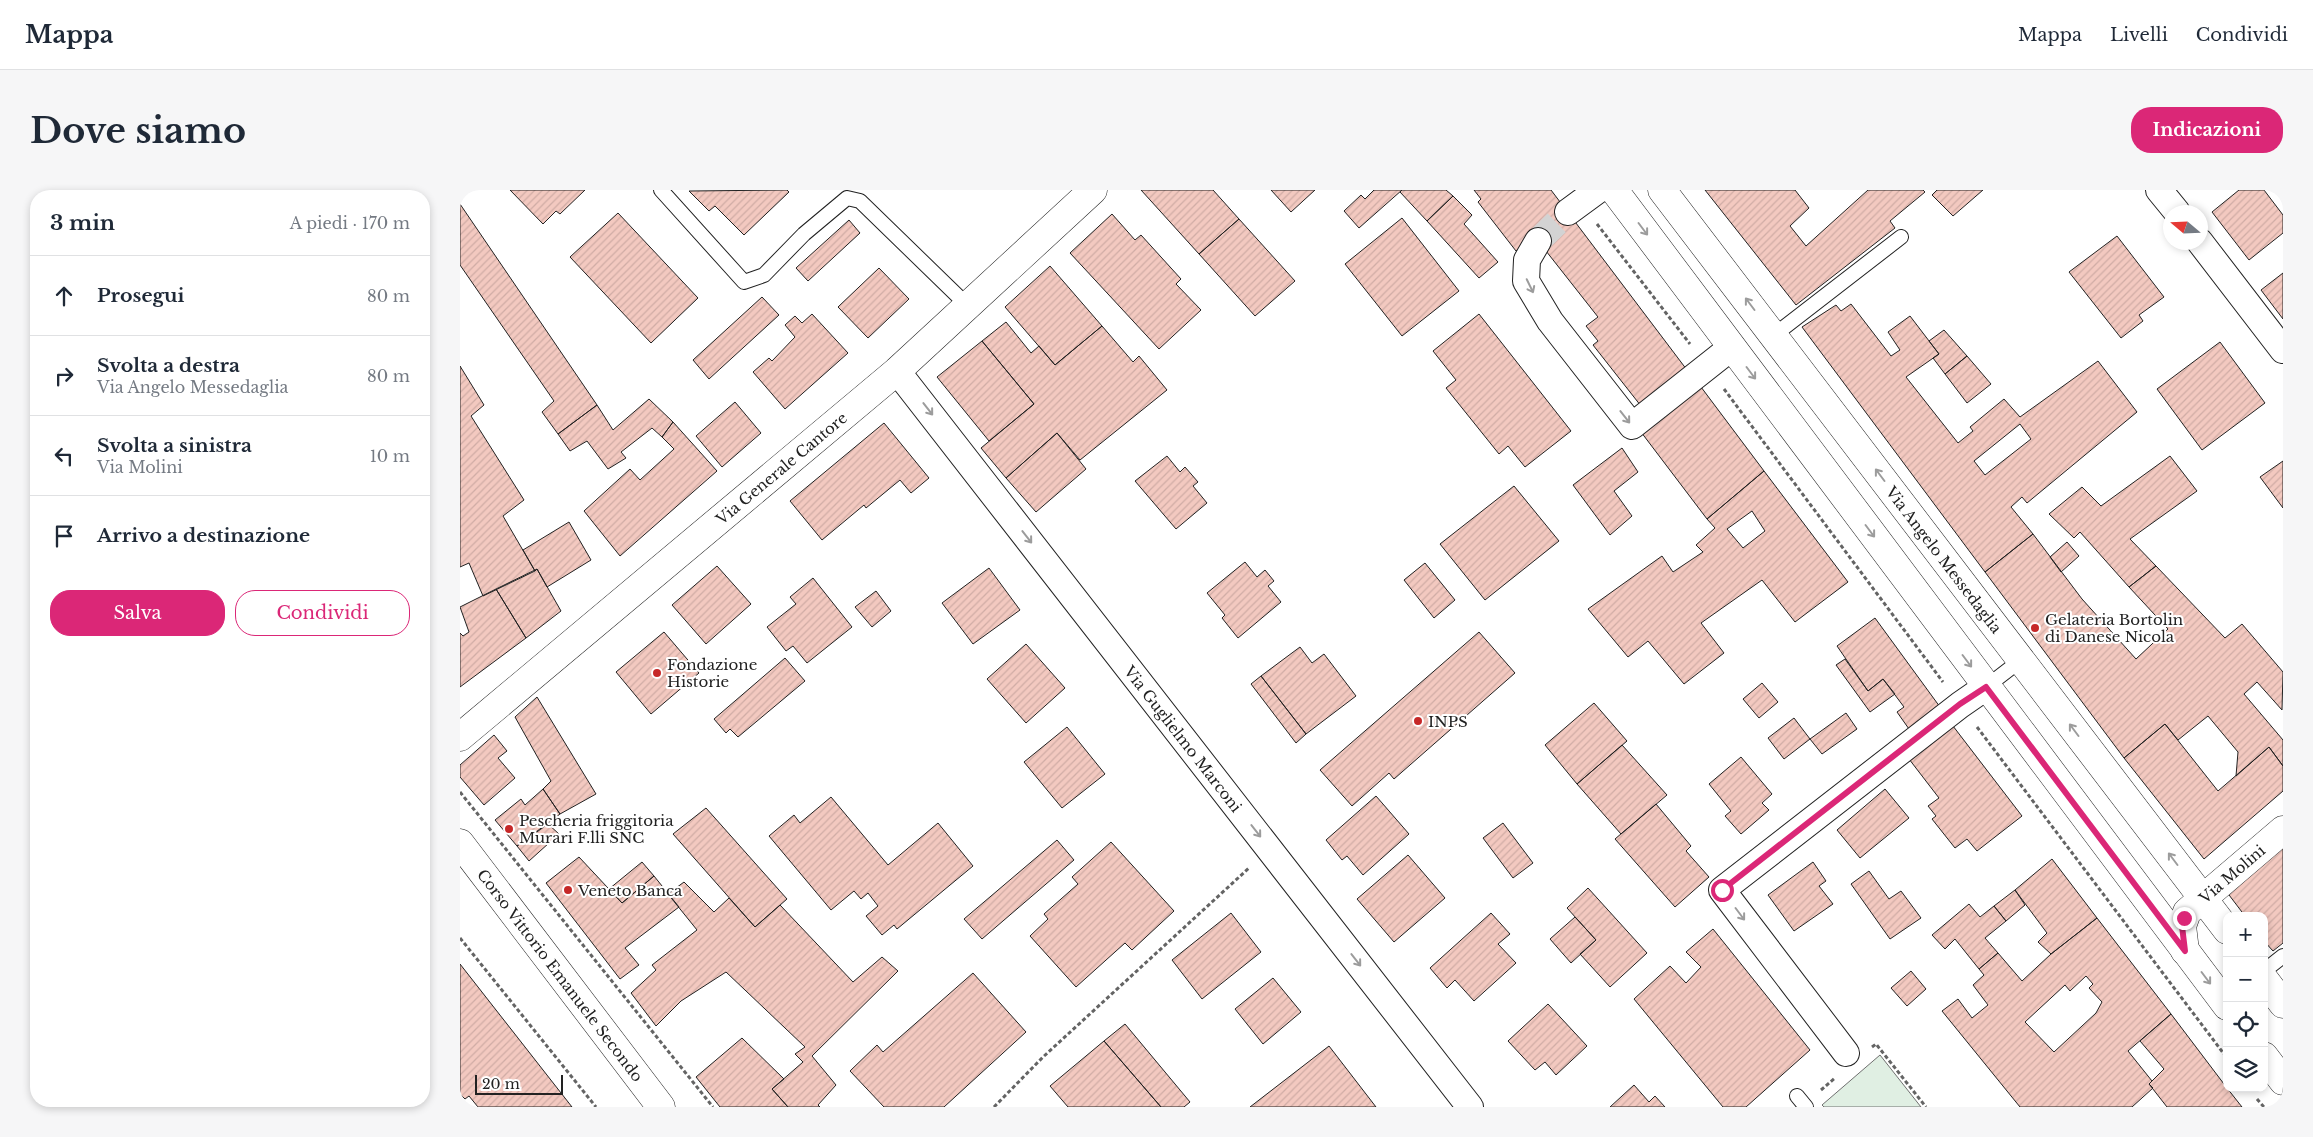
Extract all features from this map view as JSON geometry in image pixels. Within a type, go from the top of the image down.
[{"type":"main road","name":"Via Generale Cantore","points":[[460,737],[897,371],[1093,190]]},
{"type":"main road","points":[[1614,190],[2224,1002]]},
{"type":"main road","name":"Via Angelo Messedaglia","points":[[1662,190],[2223,925]]},
{"type":"main road","name":"Via Molini","points":[[2185,951],[2182,926],[2187,912],[2283,830]]},
{"type":"main road","name":"Corso Vittorio Emanuele Secondo","points":[[460,843],[661,1107]]},
{"type":"main road","points":[[2268,985],[2283,1004]]},
{"type":"main road","points":[[2268,1061],[2283,1081]]},
{"type":"street","points":[[2159,190],[2171,205]]},
{"type":"street","points":[[1538,241],[1527,260],[1526,282],[1550,321],[1632,426],[1732,347]]},
{"type":"street","points":[[2206,250],[2283,350]]},
{"type":"street","name":"Via Guglielmo Marconi","points":[[897,371],[1470,1107]]},
{"type":"street","points":[[1852,1059],[1722,890],[1960,704],[1986,687]]},
{"type":"lane","points":[[661,190],[744,282],[764,275],[804,234],[847,198],[860,200],[968,306]]},
{"type":"lane","points":[[1774,336],[1901,237]]},
{"type":"lane","points":[[1986,687],[2021,660]]},
{"type":"lane","points":[[2268,968],[2283,956]]},
{"type":"path","points":[[1582,201],[2223,1053]]},
{"type":"path","points":[[460,792],[713,1107]]},
{"type":"path","points":[[994,1107],[1050,1050],[1271,850]]},
{"type":"path","points":[[460,938],[596,1107]]},
{"type":"path","points":[[1802,1102],[1852,1059],[1876,1044],[1926,1107]]},
{"type":"green space","points":[[1880,1055],[1921,1107],[1824,1107],[1822,1105]]},
{"type":"building","points":[[510,190],[585,190],[560,214],[556,211],[543,224]]},
{"type":"building","points":[[787,190],[789,192],[744,235],[715,206],[709,211],[689,191]]},
{"type":"building","points":[[1141,190],[1213,190],[1239,219],[1199,254]]},
{"type":"building","points":[[1271,190],[1315,190],[1291,212]]},
{"type":"building","points":[[1374,190],[1402,190],[1359,228],[1344,211],[1361,195],[1365,199]]},
{"type":"building","points":[[1402,190],[1446,190],[1453,196],[1427,221],[1400,192]]},
{"type":"building","points":[[1474,190],[1551,190],[1687,370],[1641,406],[1593,345],[1598,341],[1586,326],[1598,317],[1535,237],[1516,251],[1478,202],[1481,199]]},
{"type":"building","points":[[1705,190],[1795,190],[1809,208],[1790,226],[1806,246],[1868,190],[1923,190],[1925,192],[1890,221],[1895,228],[1796,305]]},
{"type":"building","points":[[1937,190],[1983,190],[1953,216],[1932,195]]},
{"type":"building","points":[[2239,190],[2264,190],[2283,215],[2283,233],[2249,260],[2212,212]]},
{"type":"building","points":[[1453,196],[1472,215],[1464,224],[1498,262],[1479,278],[1427,221]]},
{"type":"building","points":[[460,204],[597,405],[558,434],[542,412],[554,401],[460,265]]},
{"type":"building","points":[[618,213],[698,298],[651,343],[570,257]]},
{"type":"building","points":[[1112,214],[1135,240],[1141,235],[1181,279],[1176,284],[1201,310],[1159,349],[1070,253]]},
{"type":"building","points":[[1402,218],[1459,291],[1402,336],[1345,264]]},
{"type":"building","points":[[1239,219],[1295,281],[1255,316],[1199,254]]},
{"type":"building","points":[[849,220],[860,233],[808,281],[796,268]]},
{"type":"building","points":[[2117,236],[2164,297],[2139,315],[2143,321],[2121,338],[2069,272]]},
{"type":"building","points":[[1050,266],[1102,326],[1055,365],[1005,307]]},
{"type":"building","points":[[879,268],[909,299],[868,338],[838,307]]},
{"type":"building","points":[[2283,273],[2283,319],[2261,290]]},
{"type":"building","points":[[762,297],[779,315],[709,379],[693,360]]},
{"type":"building","points":[[1851,304],[1891,356],[1900,350],[1888,332],[1910,316],[1939,354],[1906,377],[1958,443],[1973,431],[1970,427],[2004,399],[2020,417],[2098,361],[2137,412],[2027,503],[2022,497],[2011,507],[2033,534],[1985,572],[1802,327],[1836,305],[1841,311]],"holes":[[[2020,424],[2031,439],[1985,475],[1974,461]]]},
{"type":"building","points":[[812,314],[848,353],[785,409],[753,372],[769,358],[772,361],[795,337],[785,325],[795,316],[802,323]]},
{"type":"building","points":[[1479,314],[1571,431],[1525,467],[1508,446],[1499,454],[1446,388],[1456,380],[1433,351]]},
{"type":"building","points":[[1006,322],[1031,353],[1039,346],[1055,365],[1102,326],[1133,362],[1139,356],[1167,390],[1080,460],[1057,433],[1006,478],[981,448],[1034,404],[982,341]]},
{"type":"building","points":[[1944,330],[1967,356],[1945,374],[1933,358],[1939,354],[1929,341]]},
{"type":"building","points":[[982,341],[1034,404],[989,441],[937,377]]},
{"type":"building","points":[[2220,342],[2265,403],[2202,450],[2157,389]]},
{"type":"building","points":[[1967,356],[1991,384],[1967,403],[1945,374]]},
{"type":"building","points":[[460,366],[484,405],[471,416],[524,500],[503,516],[535,571],[483,596],[469,563],[460,567]]},
{"type":"building","points":[[1701,387],[1764,471],[1707,519],[1641,432]]},
{"type":"building","points":[[649,399],[673,422],[662,437],[652,428],[621,452],[626,458],[608,469],[587,441],[570,451],[558,434],[597,405],[613,430]]},
{"type":"building","points":[[735,402],[761,433],[722,467],[696,436]]},
{"type":"building","points":[[673,422],[717,471],[620,556],[584,511],[630,469],[640,480],[674,449],[662,437]]},
{"type":"building","points":[[884,423],[929,478],[911,493],[900,480],[866,508],[864,505],[822,540],[790,501]]},
{"type":"building","points":[[1057,433],[1086,469],[1036,512],[1006,478]]},
{"type":"building","points":[[1622,448],[1638,472],[1614,491],[1632,516],[1610,535],[1573,485]]},
{"type":"building","points":[[1167,456],[1180,472],[1185,467],[1198,482],[1193,486],[1207,503],[1176,529],[1135,481]]},
{"type":"building","points":[[2170,456],[2197,491],[2130,539],[2156,566],[2129,587],[2080,532],[2074,538],[2049,514],[2082,487],[2101,506]]},
{"type":"building","points":[[2283,461],[2283,508],[2260,477]]},
{"type":"building","points":[[1764,471],[1848,582],[1795,622],[1762,580],[1701,623],[1724,653],[1684,684],[1648,641],[1628,657],[1588,609],[1662,556],[1673,572],[1703,552],[1696,545],[1715,528],[1707,519]],"holes":[[[1752,511],[1765,531],[1743,548],[1727,529]]]},
{"type":"building","points":[[1514,486],[1559,541],[1485,600],[1440,544]]},
{"type":"building","points":[[569,522],[591,560],[547,587],[523,550]]},
{"type":"building","points":[[2033,534],[2082,599],[2136,659],[2168,629],[2129,587],[2156,566],[2225,638],[2242,624],[2283,672],[2282,710],[2257,682],[2244,694],[2283,740],[2283,766],[2269,747],[2236,776],[2238,752],[2208,716],[2178,740],[2165,724],[2124,758],[1985,572]]},
{"type":"building","points":[[2067,542],[2079,556],[2061,572],[2050,557]]},
{"type":"building","points":[[1245,562],[1257,577],[1265,570],[1274,581],[1268,586],[1281,602],[1238,638],[1222,618],[1225,615],[1207,593]]},
{"type":"building","points":[[1425,563],[1455,600],[1434,618],[1404,580]]},
{"type":"building","points":[[717,566],[751,604],[706,644],[672,605]]},
{"type":"building","points":[[989,568],[1020,610],[973,644],[942,603]]},
{"type":"building","points":[[537,569],[561,611],[526,638],[496,589]]},
{"type":"building","points":[[813,578],[852,627],[807,663],[793,646],[786,651],[767,627],[796,604],[790,597]]},
{"type":"building","points":[[496,589],[526,638],[460,687],[460,633],[463,636],[469,632],[460,607]]},
{"type":"building","points":[[876,591],[891,611],[872,627],[855,607]]},
{"type":"building","points":[[1875,618],[1940,707],[1909,729],[1897,712],[1904,707],[1883,679],[1868,691],[1837,646]]},
{"type":"building","name":"Fondazione Historie","points":[[664,632],[699,673],[651,714],[616,672]]},
{"type":"building","name":"INPS","points":[[1479,632],[1515,673],[1394,779],[1389,773],[1352,806],[1320,770]]},
{"type":"building","points":[[1026,644],[1065,688],[1026,723],[987,679]]},
{"type":"building","points":[[1300,647],[1312,663],[1324,654],[1356,696],[1306,734],[1261,676]]},
{"type":"building","points":[[785,658],[805,681],[738,737],[730,729],[726,733],[714,719]]},
{"type":"building","points":[[1845,659],[1868,691],[1883,679],[1895,694],[1870,712],[1836,665]]},
{"type":"building","points":[[1261,676],[1306,734],[1296,743],[1251,684]]},
{"type":"building","points":[[1762,683],[1778,702],[1759,718],[1743,699]]},
{"type":"building","points":[[537,697],[596,794],[560,814],[543,789],[551,781],[515,717]]},
{"type":"building","points":[[1594,703],[1627,741],[1577,784],[1545,745]]},
{"type":"building","points":[[1846,713],[1857,729],[1822,754],[1810,739]]},
{"type":"building","points":[[1794,718],[1810,739],[1784,759],[1768,738]]},
{"type":"building","points":[[2165,724],[2218,791],[2269,747],[2283,766],[2283,791],[2204,859],[2124,758]]},
{"type":"building","points":[[1953,726],[2022,816],[1977,851],[1967,839],[1955,848],[1932,819],[1936,816],[1928,806],[1939,798],[1909,759]]},
{"type":"building","points":[[1067,727],[1105,774],[1062,808],[1024,762]]},
{"type":"building","points":[[494,735],[507,751],[498,758],[515,778],[484,805],[460,777],[460,765]]},
{"type":"building","points":[[1622,745],[1667,795],[1621,834],[1577,784]]},
{"type":"building","points":[[1741,757],[1772,794],[1762,803],[1769,810],[1741,834],[1725,816],[1731,811],[1709,784]]},
{"type":"building","points":[[543,789],[560,814],[517,846],[495,820],[521,799],[525,805]]},
{"type":"building","points":[[1885,789],[1909,818],[1860,858],[1837,830]]},
{"type":"building","points":[[1376,796],[1409,834],[1363,875],[1347,856],[1342,860],[1326,840]]},
{"type":"building","points":[[831,797],[888,865],[938,823],[973,866],[897,929],[894,925],[882,935],[866,916],[878,906],[868,893],[861,899],[854,891],[831,910],[769,836],[794,815],[800,823]]},
{"type":"building","points":[[1656,804],[1691,846],[1686,851],[1709,877],[1675,907],[1615,839]]},
{"type":"building","points":[[706,808],[787,899],[755,927],[673,834]]},
{"type":"building","points":[[1503,823],[1533,863],[1513,878],[1483,838]]},
{"type":"building","points":[[548,824],[559,834],[529,861],[517,846]]},
{"type":"building","points":[[1057,840],[1074,860],[982,939],[964,919]]},
{"type":"building","points":[[1111,842],[1174,911],[1132,950],[1125,943],[1076,987],[1030,936],[1048,919],[1044,914],[1078,884],[1072,877]]},
{"type":"building","points":[[2283,842],[2283,943],[2273,951],[2268,945],[2268,912],[2242,912],[2226,891]]},
{"type":"building","points":[[1408,855],[1445,898],[1394,942],[1357,899]]},
{"type":"building","points":[[579,857],[622,903],[654,876],[679,907],[625,948],[639,965],[620,979],[546,883]]},
{"type":"building","points":[[2052,859],[2097,918],[2051,954],[2038,942],[2047,933],[2015,890]]},
{"type":"building","points":[[642,862],[654,876],[622,903],[609,889]]},
{"type":"building","points":[[1813,862],[1826,881],[1819,886],[1833,904],[1794,931],[1768,895]]},
{"type":"building","points":[[1869,871],[1889,899],[1901,891],[1921,918],[1890,939],[1851,884]]},
{"type":"building","points":[[684,882],[714,912],[729,898],[755,927],[780,905],[853,982],[882,957],[898,971],[812,1056],[836,1085],[818,1105],[820,1107],[788,1107],[772,1089],[803,1062],[795,1054],[805,1047],[726,972],[681,1001],[656,1026],[631,993],[656,970],[652,965],[697,930],[668,894]]},
{"type":"building","points":[[1588,888],[1647,953],[1610,987],[1580,954],[1596,940],[1567,908]]},
{"type":"building","points":[[2015,890],[2025,905],[2006,921],[1994,906]]},
{"type":"building","points":[[1969,904],[1980,917],[1994,906],[2006,921],[1985,938],[1998,953],[1979,969],[1955,939],[1945,949],[1932,935]]},
{"type":"building","points":[[1231,913],[1261,952],[1202,999],[1172,960]]},
{"type":"building","points":[[1491,913],[1510,934],[1498,944],[1516,963],[1474,1001],[1455,980],[1447,988],[1430,968]]},
{"type":"building","points":[[1575,917],[1596,940],[1571,963],[1550,939]]},
{"type":"building","points":[[2097,918],[2171,1014],[2128,1051],[2152,1081],[2149,1084],[2153,1088],[2132,1107],[2020,1107],[1942,1011],[1958,999],[1972,1018],[1988,1005],[1973,985],[1984,975],[1979,969],[1998,953],[2022,981],[2051,954]],"holes":[[[2086,976],[2093,984],[2089,988],[2102,1002],[2096,1013],[2054,1052],[2025,1022],[2065,985],[2070,991]]]},
{"type":"building","points":[[1713,929],[1810,1050],[1746,1107],[1723,1107],[1634,999],[1670,966],[1686,983],[1701,967],[1686,952]]},
{"type":"building","points":[[460,964],[572,1107],[478,1107],[469,1096],[465,1099],[460,1094]]},
{"type":"building","points":[[1911,971],[1926,989],[1907,1006],[1891,988]]},
{"type":"building","points":[[973,973],[1026,1032],[944,1107],[884,1107],[850,1071],[877,1045],[883,1052]]},
{"type":"building","points":[[1273,978],[1301,1012],[1263,1044],[1235,1009]]},
{"type":"building","points":[[1548,1004],[1587,1046],[1556,1075],[1545,1062],[1535,1070],[1508,1041]]},
{"type":"building","points":[[2171,1014],[2223,1083],[2223,1092],[2230,1092],[2242,1107],[2167,1107],[2149,1084],[2164,1069],[2140,1041]]},
{"type":"building","points":[[1125,1024],[1190,1102],[1184,1107],[1161,1107],[1104,1041]]},
{"type":"building","points":[[742,1038],[784,1079],[772,1089],[788,1107],[720,1107],[696,1077]]},
{"type":"building","points":[[1104,1041],[1161,1107],[1068,1107],[1050,1086]]},
{"type":"building","points":[[1329,1046],[1376,1107],[1250,1107]]},
{"type":"building","points":[[1634,1085],[1649,1102],[1655,1096],[1665,1107],[1610,1107]]},
{"type":"tunnel","points":[[1538,241],[1568,212]]},
{"type":"place","name":"Gelateria Bortolin di Danese Nicola","points":[[2035,628]]},
{"type":"place","name":"Fondazione Historie","points":[[657,673]]},
{"type":"place","name":"INPS","points":[[1418,721]]},
{"type":"place","name":"Pescheria friggitoria Murari F.lli SNC","points":[[509,829]]},
{"type":"place","name":"Veneto Banca","points":[[568,890]]},
{"type":"route","points":[[1722,890],[1960,704],[1986,687],[2185,951],[2182,926],[2184,918]]}]
